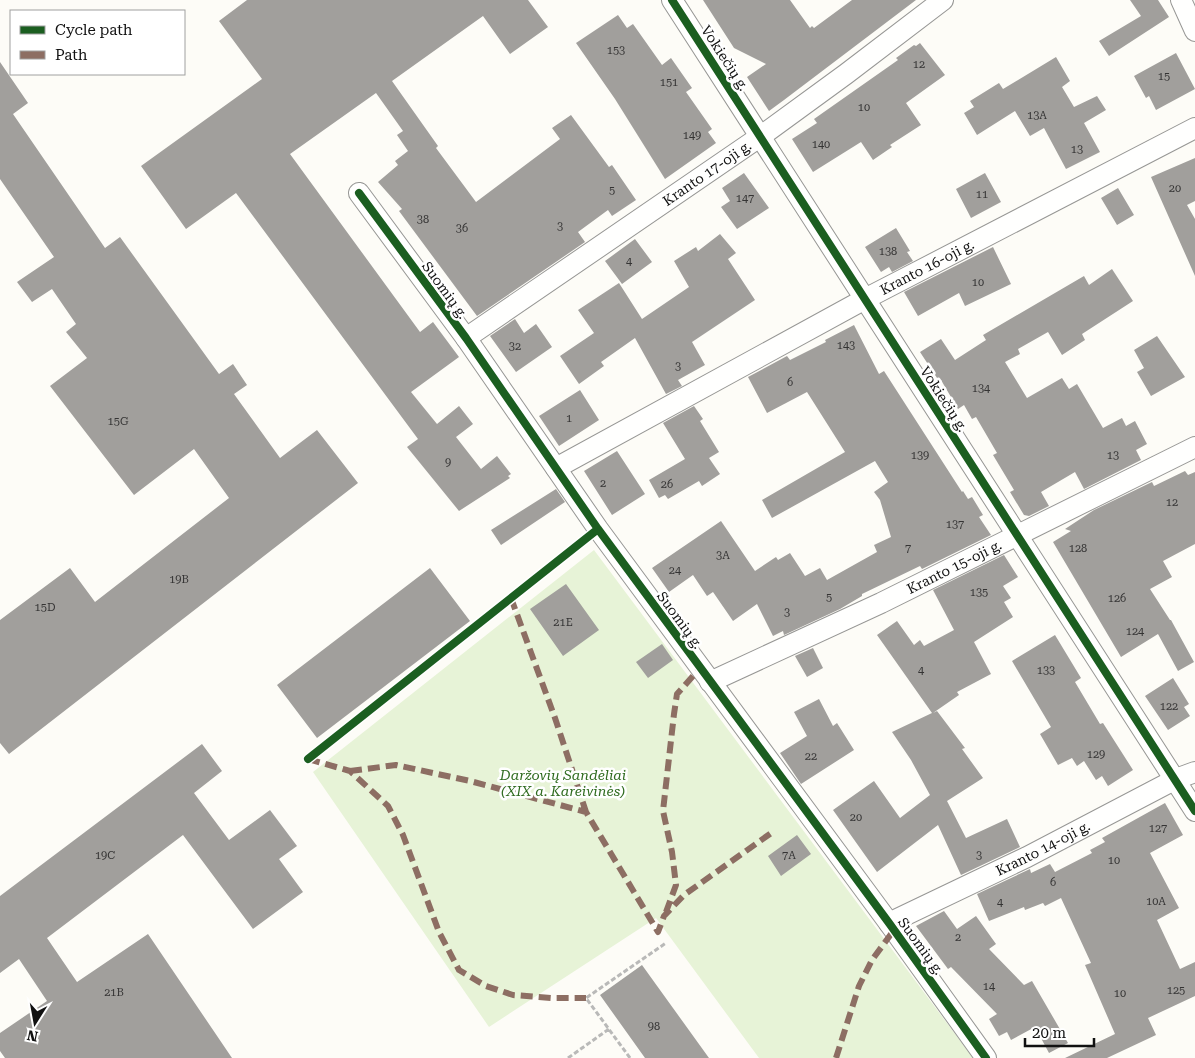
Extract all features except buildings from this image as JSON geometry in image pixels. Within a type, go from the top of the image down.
[{"type":"street","name":"Vokiečių g.","points":[[672,0],[1195,811]]},
{"type":"street","name":"Kranto 17-oji g.","points":[[466,338],[761,136],[943,0]]},
{"type":"street","points":[[1181,0],[1195,31]]},
{"type":"street","name":"Kranto 16-oji g.","points":[[556,468],[865,300],[1195,128]]},
{"type":"street","name":"Suomių g.","points":[[359,193],[466,338],[598,529],[889,923],[986,1058]]},
{"type":"street","name":"Kranto 15-oji g.","points":[[710,682],[875,606],[1195,447]]},
{"type":"street","name":"Kranto 14-oji g.","points":[[889,923],[1027,857],[1176,779],[1195,772]]},
{"type":"path","points":[[630,1058],[586,998],[666,943]]},
{"type":"path","points":[[568,1058],[609,1029]]},
{"type":"green space","name":"Daržovių Sandėliai (XIX a. Kareivinės)","points":[[594,550],[973,1058],[759,1058],[656,918],[489,1027],[313,772]]},
{"type":"marked path","points":[[511,598],[555,718],[586,812]]},
{"type":"marked path","points":[[666,912],[676,885],[672,852],[663,811],[674,714],[677,694],[700,668]]},
{"type":"marked path","points":[[308,759],[350,771],[388,806],[403,835],[439,932],[459,970],[486,986],[513,995],[586,998]]},
{"type":"marked path","points":[[350,771],[396,765],[470,781],[586,812],[658,932],[664,916],[684,895],[774,831]]},
{"type":"marked path","points":[[836,1058],[859,986],[872,960],[894,930]]},
{"type":"cycle path","points":[[672,0],[1195,811]]},
{"type":"cycle path","points":[[359,193],[466,338],[598,529],[889,923],[986,1058]]},
{"type":"cycle path","points":[[308,759],[598,529]]}]
